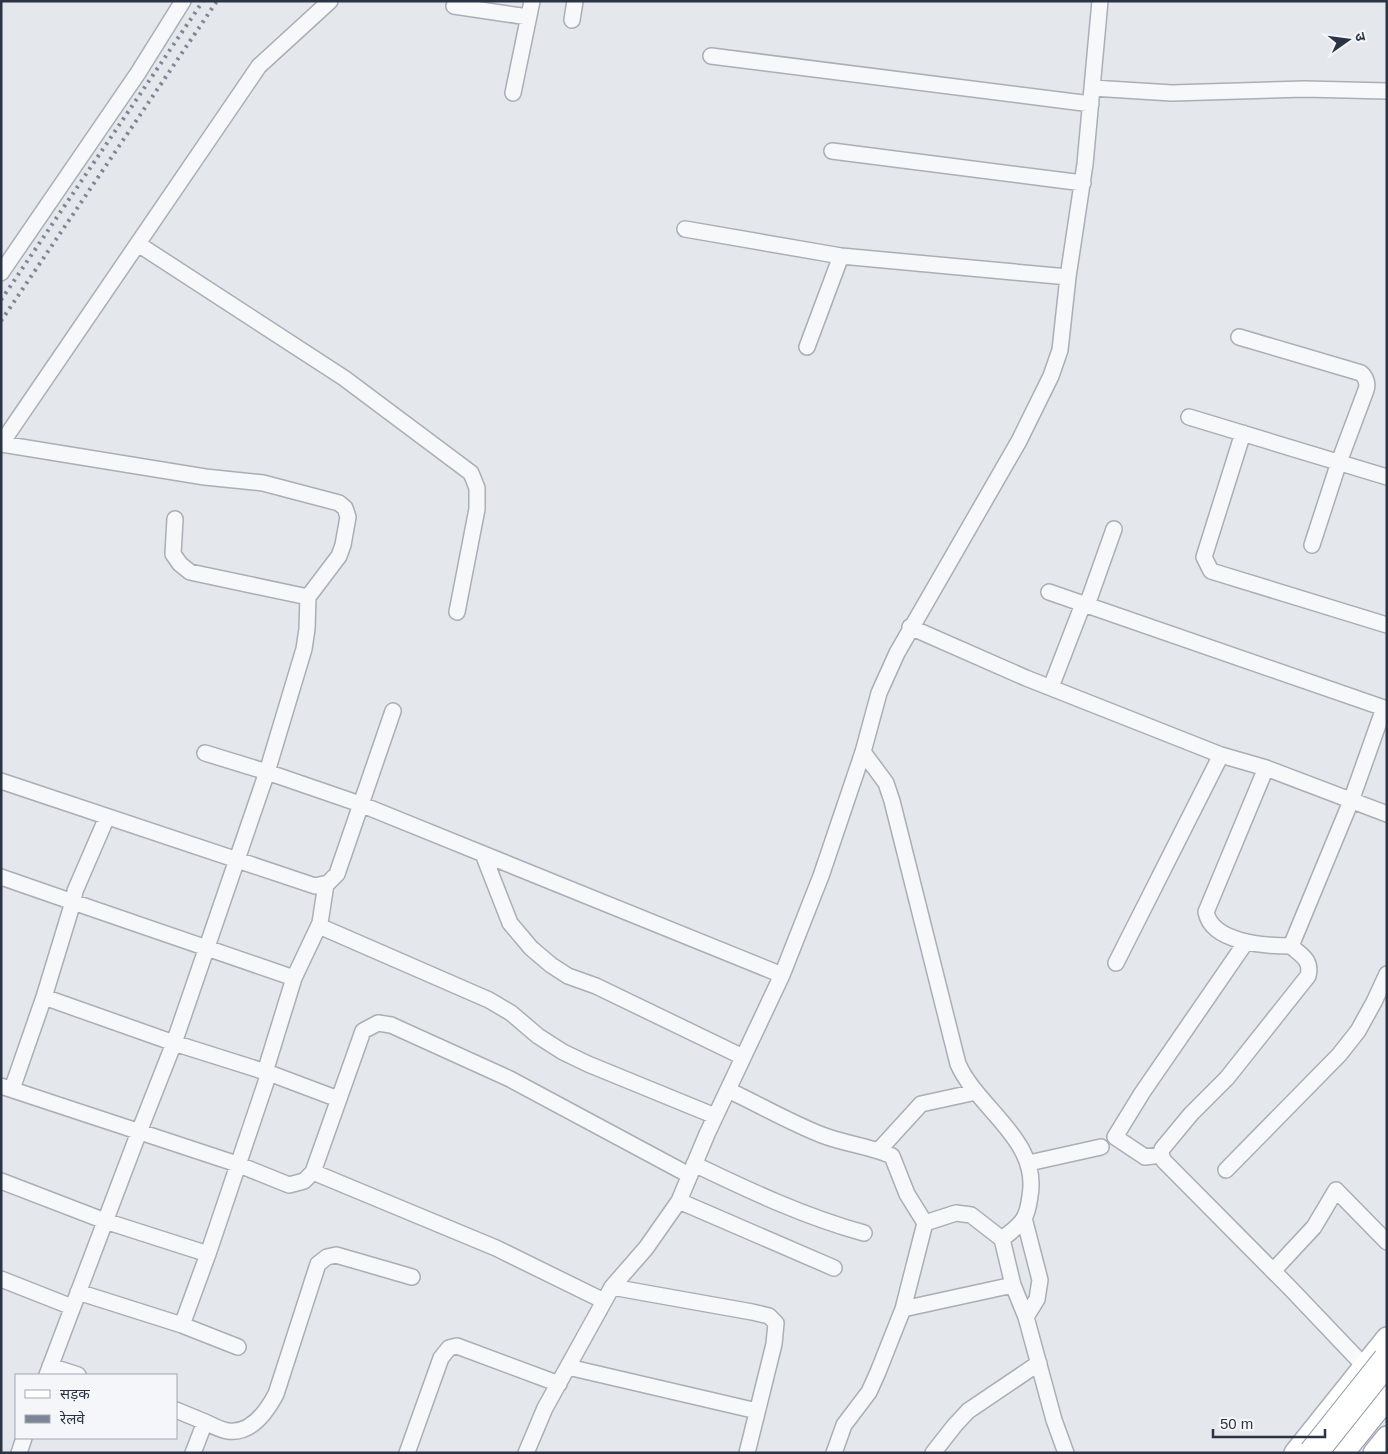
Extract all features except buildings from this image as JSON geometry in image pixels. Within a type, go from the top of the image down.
[{"type":"highway","points":[[1313,1453],[1376,1363]]},
{"type":"highway","points":[[1339,1453],[1387,1393]]},
{"type":"main road","points":[[1295,1453],[1376,1363],[1387,1338]]},
{"type":"main road","points":[[1374,1453],[1387,1437]]},
{"type":"street","points":[[1,273],[138,72],[183,1]]},
{"type":"street","points":[[72,1374],[49,1370],[174,1044],[267,772],[304,649],[308,596],[338,556],[343,545],[348,517],[345,508],[339,503],[262,484],[205,477],[1,444],[259,66],[330,1]]},
{"type":"street","points":[[514,93],[532,1]]},
{"type":"street","points":[[572,20],[575,1]]},
{"type":"street","points":[[526,1453],[545,1408],[612,1287],[646,1248],[679,1201],[715,1116],[782,975],[821,876],[863,752],[879,693],[910,627],[1019,441],[1051,376],[1060,350],[1068,277],[1083,182],[1100,1]]},
{"type":"street","points":[[454,6],[528,17]]},
{"type":"street","points":[[711,56],[1091,104]]},
{"type":"street","points":[[1092,88],[1172,93],[1314,89],[1387,91]]},
{"type":"street","points":[[832,151],[1083,182]]},
{"type":"street","points":[[686,229],[841,256],[1068,277]]},
{"type":"street","points":[[138,244],[344,378],[471,473],[477,488],[477,509],[457,612]]},
{"type":"street","points":[[806,347],[841,256]]},
{"type":"street","points":[[1239,337],[1361,373],[1368,386],[1339,462],[1312,545]]},
{"type":"street","points":[[1189,417],[1387,477]]},
{"type":"street","points":[[1243,433],[1204,556],[1211,571],[1387,625]]},
{"type":"street","points":[[175,519],[173,554],[180,564],[190,572],[308,596]]},
{"type":"street","points":[[1051,687],[1114,529]]},
{"type":"street","points":[[1049,592],[1386,706],[1351,801],[1291,946]]},
{"type":"street","points":[[910,627],[1051,687],[1221,754],[1266,768],[1387,814]]},
{"type":"street","points":[[1,781],[315,886],[326,884],[338,874],[360,804],[393,711]]},
{"type":"street","points":[[863,752],[886,782],[892,801],[958,1064],[963,1075],[976,1092],[996,1112],[1029,1163],[1032,1188],[1028,1207],[1024,1218],[1002,1239]]},
{"type":"street","points":[[205,753],[360,804],[782,975]]},
{"type":"street","points":[[1116,963],[1221,754]]},
{"type":"street","points":[[1266,768],[1206,912],[1211,926],[1229,936],[1266,946],[1291,946],[1308,963],[1310,968],[1308,976],[1227,1078],[1191,1114],[1162,1149],[1161,1155],[1164,1161],[1274,1271],[1376,1363],[1387,1388]]},
{"type":"street","points":[[106,817],[75,891],[44,997],[6,1088],[237,1164],[289,1186],[304,1181],[313,1172],[363,1031],[378,1023],[391,1025],[510,1080],[691,1169],[842,1227],[864,1233]]},
{"type":"street","points":[[483,854],[510,923],[531,948],[551,965],[568,976],[596,986],[743,1057]]},
{"type":"street","points":[[1,877],[294,978]]},
{"type":"street","points":[[182,1325],[208,1254],[267,1073],[294,978],[320,923],[326,884]]},
{"type":"street","points":[[326,929],[489,1000],[511,1013],[538,1036],[563,1052],[715,1116]]},
{"type":"street","points":[[1161,1155],[1145,1157],[1115,1137],[1142,1093],[1246,942]]},
{"type":"street","points":[[1226,1170],[1339,1055],[1358,1031],[1387,974]]},
{"type":"street","points":[[44,997],[174,1044],[267,1073],[338,1099]]},
{"type":"street","points":[[728,1090],[822,1135],[879,1150],[892,1156],[907,1194],[925,1222],[903,1309],[869,1392],[844,1425],[834,1453]]},
{"type":"street","points":[[879,1150],[921,1104],[976,1092]]},
{"type":"street","points":[[1029,1163],[1102,1147]]},
{"type":"street","points":[[313,1172],[496,1248],[604,1301]]},
{"type":"street","points":[[1,1181],[105,1221],[208,1254]]},
{"type":"street","points":[[1274,1271],[1314,1228],[1336,1190],[1387,1242]]},
{"type":"street","points":[[679,1201],[834,1268]]},
{"type":"street","points":[[925,1222],[956,1213],[971,1215],[1002,1239],[1013,1285],[1026,1317],[1054,1420],[1066,1453]]},
{"type":"street","points":[[1024,1218],[1040,1280],[1038,1299],[1026,1317]]},
{"type":"street","points":[[178,1411],[227,1431],[244,1430],[257,1421],[269,1408],[276,1394],[318,1264],[327,1258],[336,1255],[412,1276]]},
{"type":"street","points":[[1,1279],[75,1300],[182,1325],[238,1347]]},
{"type":"street","points":[[903,1309],[1013,1285]]},
{"type":"street","points":[[612,1287],[769,1316],[776,1323],[774,1344],[747,1453]]},
{"type":"street","points":[[406,1453],[441,1358],[449,1348],[457,1346],[559,1384]]},
{"type":"street","points":[[933,1453],[968,1411],[1039,1363]]},
{"type":"street","points":[[568,1367],[757,1412]]},
{"type":"street","points":[[193,1453],[205,1422]]},
{"type":"street","points":[[19,1453],[24,1439]]},
{"type":"railway","points":[[1,300],[203,1]]},
{"type":"railway","points":[[1,321],[217,1]]}]
